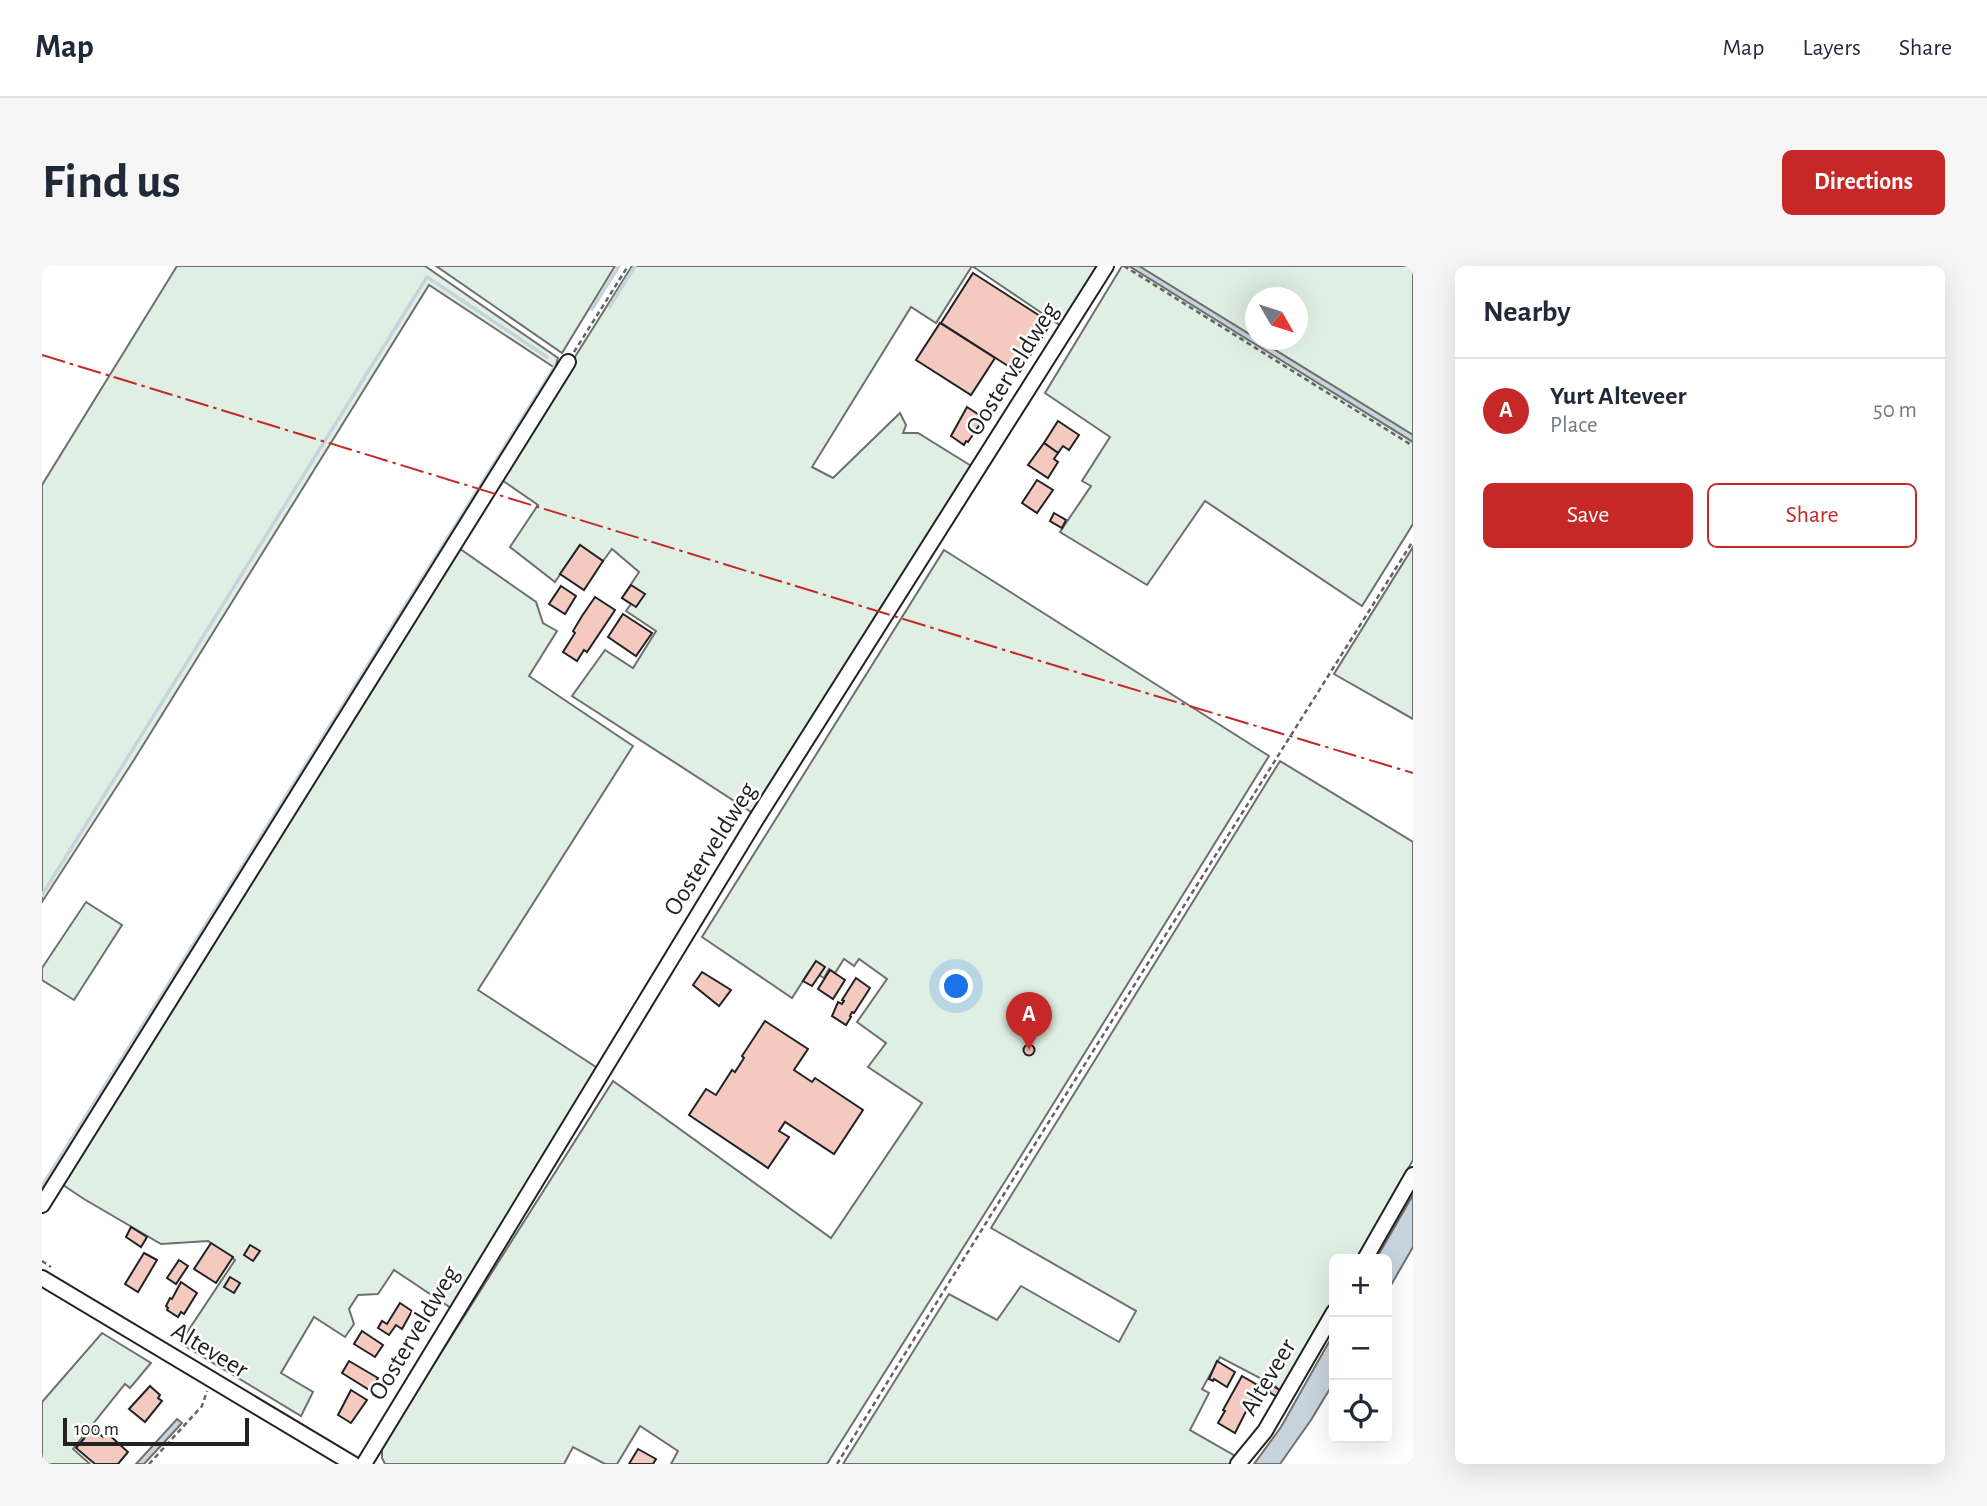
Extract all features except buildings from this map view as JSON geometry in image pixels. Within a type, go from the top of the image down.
[{"type":"street","name":"Oosterveldweg","points":[[363,1464],[757,818],[1106,266]]},
{"type":"street","points":[[42,1205],[568,362]]},
{"type":"street","points":[[1368,1254],[1413,1175]]},
{"type":"street","name":"Alteveer","points":[[42,1278],[353,1464]]},
{"type":"street","name":"Alteveer","points":[[1238,1464],[1265,1431],[1331,1317]]},
{"type":"path","points":[[568,362],[628,266]]},
{"type":"path","points":[[1124,266],[1413,446]]},
{"type":"path","points":[[837,1464],[1051,1117],[1413,541]]},
{"type":"path","points":[[149,1464],[202,1406],[212,1380]]},
{"type":"green space","points":[[177,266],[425,266],[558,358],[555,368],[429,285],[132,763],[42,902],[42,485]]},
{"type":"green space","points":[[436,266],[615,266],[562,353]]},
{"type":"green space","points":[[632,266],[972,266],[936,323],[911,307],[812,467],[833,478],[900,413],[906,425],[903,433],[918,433],[973,467],[756,815],[572,696],[605,650],[633,668],[656,631],[626,611],[631,604],[622,598],[639,572],[612,549],[603,561],[580,545],[555,582],[510,547],[538,505],[499,478]]},
{"type":"green space","points":[[972,266],[1099,266],[1061,326]]},
{"type":"green space","points":[[1122,266],[1413,266],[1413,524],[1362,606],[1205,501],[1147,585],[1060,532],[1091,486],[1082,481],[1110,437],[1045,393]]},
{"type":"green space","points":[[456,546],[536,602],[543,623],[557,631],[529,676],[633,746],[478,990],[599,1069],[451,1308],[394,1270],[378,1294],[358,1295],[349,1309],[354,1324],[345,1337],[314,1317],[281,1373],[313,1392],[301,1416],[180,1343],[235,1260],[208,1241],[161,1244],[57,1181]]},
{"type":"green space","points":[[1413,547],[1413,719],[1334,674]]},
{"type":"green space","points":[[944,550],[1269,756],[827,1464],[671,1464],[678,1451],[640,1426],[617,1464],[605,1464],[573,1447],[564,1464],[385,1464],[382,1446],[613,1081],[831,1238],[922,1103],[868,1067],[886,1043],[857,1022],[887,979],[859,959],[854,966],[844,959],[835,973],[829,969],[824,978],[810,970],[792,998],[702,937]]},
{"type":"green space","points":[[1280,761],[1413,842],[1413,1160],[1360,1254],[1329,1254],[1329,1309],[1282,1392],[1220,1357],[1202,1389],[1209,1393],[1190,1430],[1237,1457],[1229,1464],[843,1464],[949,1294],[997,1320],[1021,1286],[1119,1342],[1136,1311],[991,1228]]},
{"type":"green space","points":[[86,902],[122,925],[74,1000],[42,980],[42,968]]},
{"type":"green space","points":[[102,1333],[151,1363],[130,1388],[125,1384],[73,1449],[90,1464],[42,1464],[42,1402]]},
{"type":"shaded area","points":[[1129,266],[1139,266],[1245,331],[1245,338]]},
{"type":"shaded area","points":[[1265,350],[1275,350],[1413,435],[1413,442]]},
{"type":"shaded area","points":[[1413,1195],[1413,1247],[1392,1283],[1392,1254],[1379,1254]]},
{"type":"shaded area","points":[[1329,1342],[1329,1390],[1311,1420],[1280,1464],[1254,1464],[1281,1427]]},
{"type":"shaded area","points":[[177,1419],[182,1423],[144,1464],[136,1464]]},
{"type":"waterway","points":[[592,309],[619,266]]},
{"type":"waterway","points":[[610,306],[635,266]]},
{"type":"waterway","points":[[42,895],[427,277],[547,357]]},
{"type":"waterway","points":[[42,1186],[555,366]]},
{"type":"power","points":[[42,355],[1413,773]]},
{"type":"place","name":"Yurt Alteveer","points":[[1029,1050]]}]
